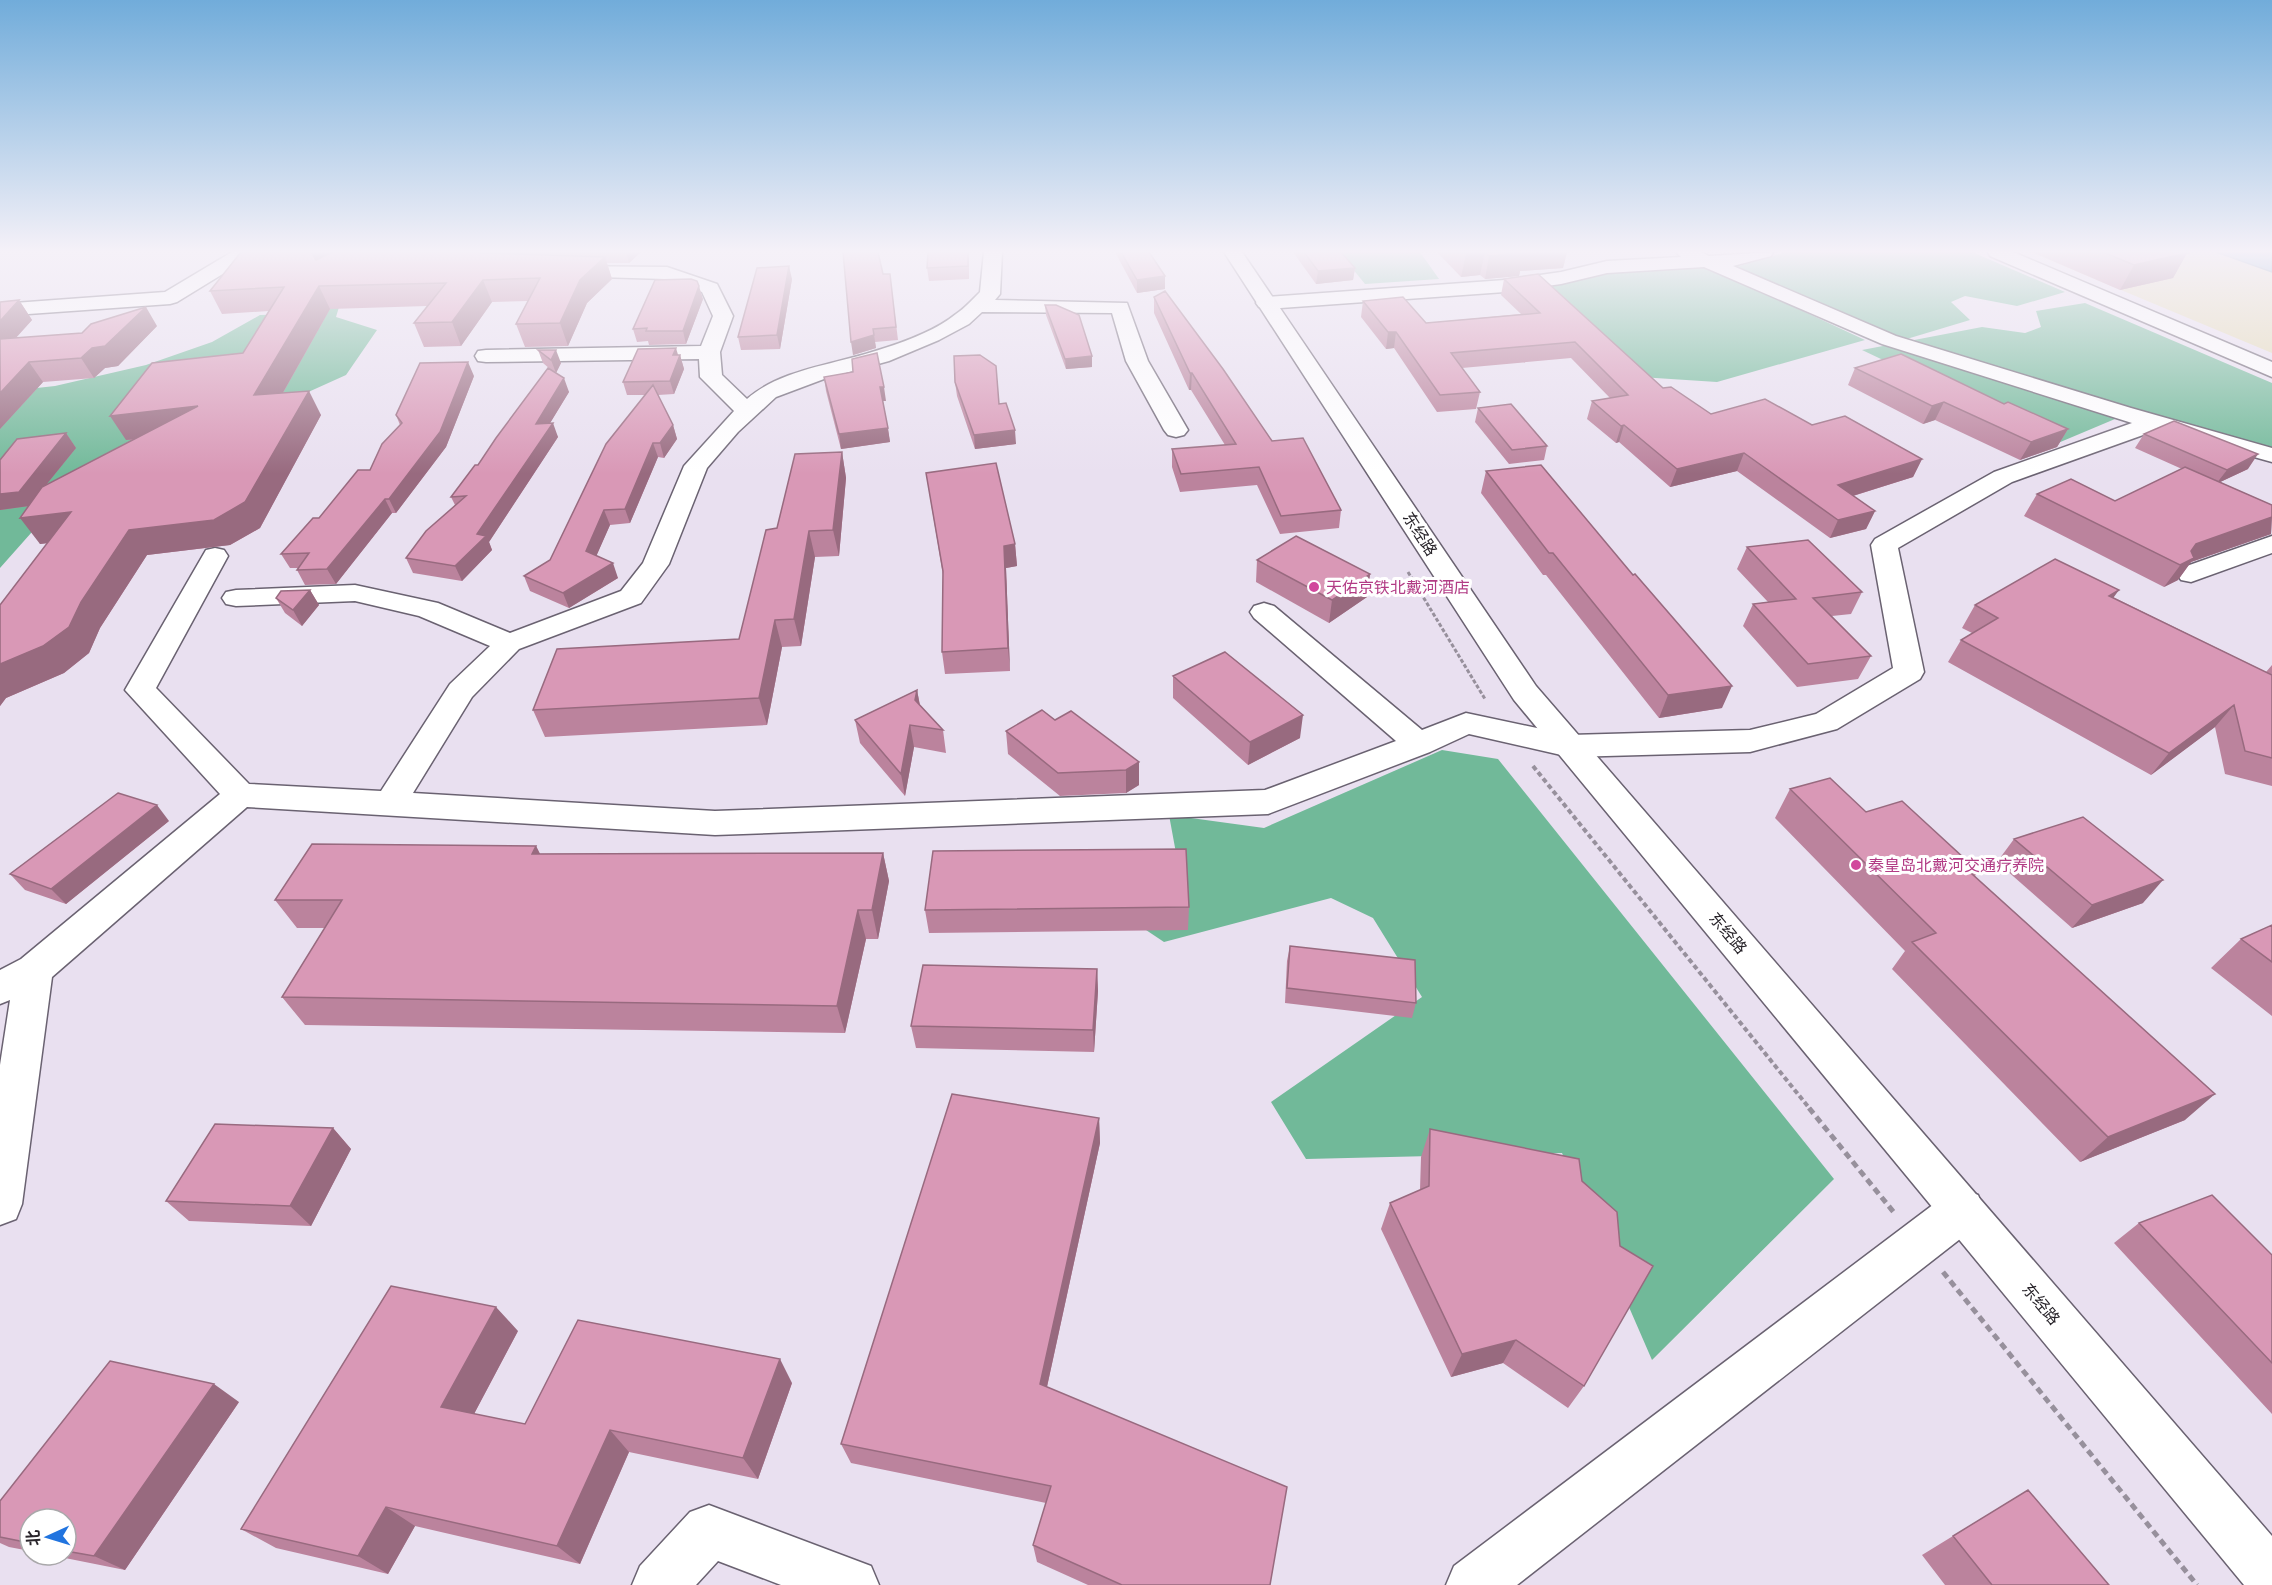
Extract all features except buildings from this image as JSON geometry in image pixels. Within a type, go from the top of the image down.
[{"type":"street","points":[[719,326],[709,352],[711,377],[747,411]]},
{"type":"street","points":[[390,804],[461,691],[509,643],[631,597],[656,564],[696,466],[730,427],[768,392],[816,374],[881,356],[951,326]]},
{"type":"street","points":[[1126,326],[1137,361],[1176,430]]},
{"type":"street","name":"东经路","points":[[1281,326],[1525,693],[2272,1577]]},
{"type":"street","points":[[1857,326],[1889,340],[2272,455]]},
{"type":"street","points":[[2169,326],[2272,370]]},
{"type":"street","points":[[486,356],[709,352]]},
{"type":"street","points":[[0,1204],[17,979],[240,795],[715,823],[1268,802],[1419,744],[1466,723],[1570,746],[1750,741],[1826,722],[1909,672],[1884,545],[2003,477],[2156,422]]},
{"type":"street","points":[[2191,574],[2272,544]]},
{"type":"street","points":[[215,556],[140,690],[240,795]]},
{"type":"street","points":[[236,598],[356,593],[428,609],[509,643]]},
{"type":"street","points":[[1264,612],[1419,744]]},
{"type":"street","points":[[1473,1585],[1962,1210]]},
{"type":"street","points":[[659,1585],[709,1531],[852,1585]]},
{"type":"green space","points":[[241,326],[364,326],[377,330],[346,375],[55,506],[0,568],[0,392],[55,386],[146,365],[212,342]]},
{"type":"green space","points":[[1579,326],[1835,326],[1865,340],[1717,382],[1640,377]]},
{"type":"green space","points":[[1867,326],[1950,326],[1900,341]]},
{"type":"green space","points":[[2139,326],[2272,383],[2272,449],[2134,411],[2058,443],[1862,350],[1982,327],[2025,333],[2041,327]]},
{"type":"green space","points":[[1442,750],[1498,759],[1834,1179],[1652,1360],[1562,1153],[1306,1159],[1271,1102],[1422,997],[1373,918],[1331,898],[1164,942],[1110,906],[1183,891],[1169,815],[1264,828]]},
{"type":"sand","points":[[2207,326],[2272,326],[2272,353]]},
{"type":"place","name":"天佑京铁北戴河酒店","points":[[1314,587]]},
{"type":"place","name":"秦皇岛北戴河交通疗养院","points":[[1856,865]]}]
